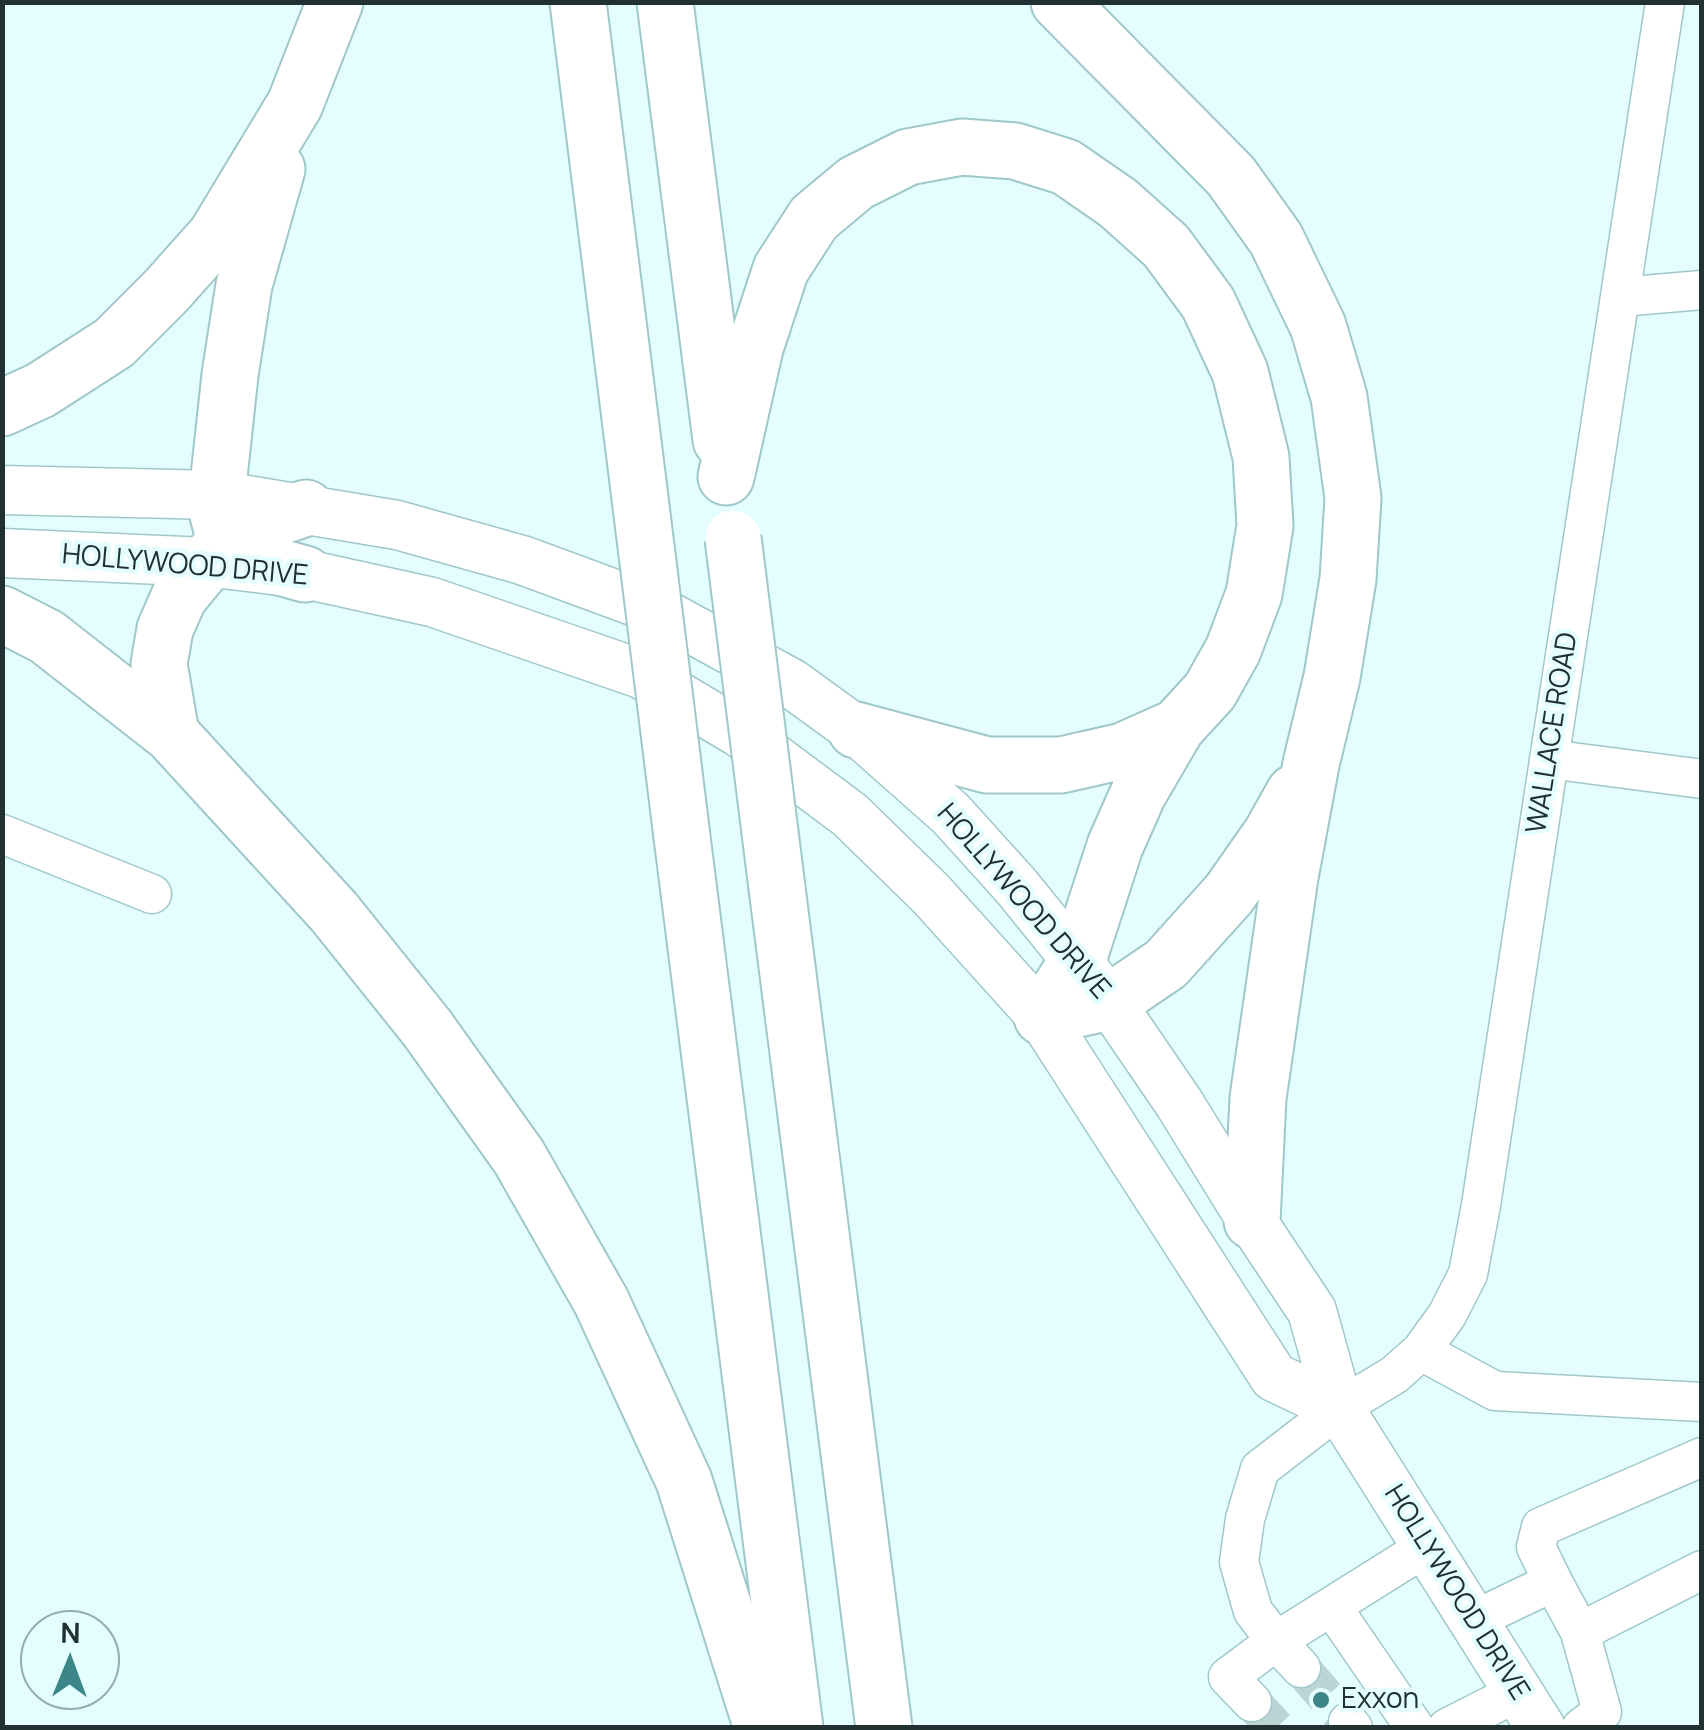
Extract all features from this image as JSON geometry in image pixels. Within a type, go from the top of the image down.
[{"type":"highway","points":[[172,734],[159,664],[165,629],[216,533],[230,375],[244,284],[295,104],[334,2]]},
{"type":"highway","points":[[578,2],[795,1728]]},
{"type":"highway","points":[[665,2],[884,1728]]},
{"type":"highway","points":[[1059,2],[1231,176],[1276,239],[1318,326],[1339,397],[1353,498],[1348,578],[1290,877],[1258,1098],[1252,1221]]},
{"type":"highway","points":[[2,408],[41,390],[114,343],[167,290],[216,234],[295,104]]},
{"type":"highway","points":[[726,476],[755,348],[781,269],[814,218],[856,183],[908,157],[962,147],[1015,152],[1066,167],[1118,203],[1166,246],[1208,303],[1240,372],[1261,457],[1265,526],[1254,594],[1233,650],[1210,692],[1177,727],[1138,794],[1116,846],[1094,981]]},
{"type":"highway","points":[[216,533],[253,526],[306,508]]},
{"type":"highway","points":[[216,533],[243,558],[305,574]]},
{"type":"highway","points":[[2,614],[47,637],[172,734],[334,912],[428,1028],[519,1158],[602,1301],[684,1482],[762,1728]]},
{"type":"highway","points":[[856,730],[987,765],[1061,765],[1122,751],[1177,727]]},
{"type":"highway","points":[[1042,1017],[1094,981],[1166,964],[1230,894],[1271,834],[1310,764]]},
{"type":"main road","points":[[2,490],[216,533]]},
{"type":"main road","name":"HOLLYWOOD DRIVE","points":[[306,508],[397,525],[522,560],[656,609],[791,683],[856,730],[952,814],[1094,981],[1180,1103],[1312,1311],[1339,1408],[1529,1710]]},
{"type":"main road","name":"HOLLYWOOD DRIVE","points":[[2,553],[216,533]]},
{"type":"main road","name":"HOLLYWOOD DRIVE","points":[[305,574],[432,602],[640,674],[740,733],[850,816],[931,894],[1042,1017],[1274,1377],[1339,1408]]},
{"type":"street","name":"WALLACE ROAD","points":[[1288,1654],[1253,1611],[1239,1562],[1245,1519],[1260,1469],[1339,1408],[1394,1375],[1420,1351],[1447,1316],[1468,1274],[1665,2]]},
{"type":"street","points":[[1620,296],[1702,290]]},
{"type":"street","points":[[1549,759],[1702,779]]},
{"type":"street","points":[[2,834],[152,894]]},
{"type":"street","points":[[1420,1351],[1495,1390],[1702,1402]]},
{"type":"street","points":[[1598,1722],[1580,1632],[1536,1547],[1541,1526],[1702,1457]]},
{"type":"street","points":[[1252,1702],[1228,1677],[1288,1654],[1332,1608],[1426,1547]]},
{"type":"street","points":[[1580,1632],[1702,1570]]},
{"type":"street","points":[[1474,1620],[1552,1582]]},
{"type":"street","points":[[1332,1608],[1416,1728]]},
{"type":"street","points":[[1447,1728],[1529,1710]]},
{"type":"tunnel","points":[[1301,1668],[1348,1722]]},
{"type":"tunnel","points":[[1252,1702],[1276,1728]]},
{"type":"place","name":"Exxon","points":[[1321,1700]]}]
